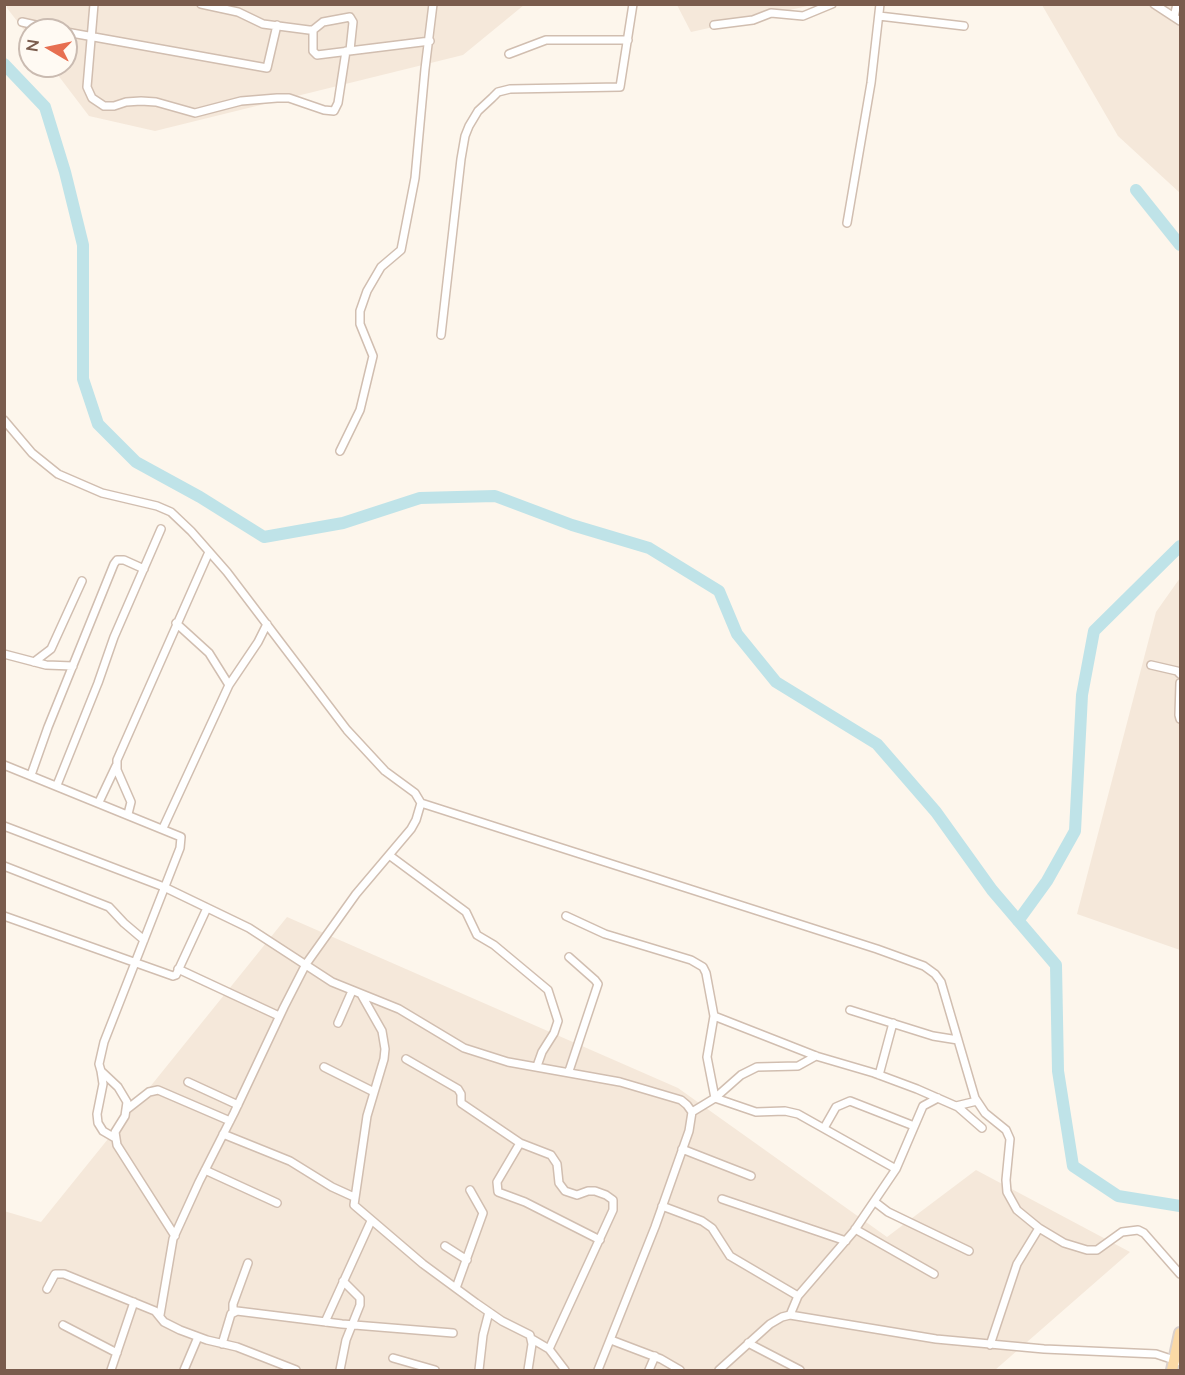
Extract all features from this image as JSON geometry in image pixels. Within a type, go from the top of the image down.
[{"type":"main road","points":[[1172,1371],[1177,1360],[1180,1333]]},
{"type":"street","points":[[94,4],[87,87],[92,98],[99,104],[114,106],[134,101],[156,102],[195,113],[241,101],[266,98],[289,99],[334,111],[338,103],[353,22],[350,17],[323,22],[313,30],[256,22],[238,12],[201,4]]},
{"type":"street","points":[[340,451],[360,410],[373,356],[360,324],[360,311],[367,291],[381,267],[401,250],[415,178],[433,4]]},
{"type":"street","points":[[441,335],[461,159],[469,126],[478,111],[498,92],[510,89],[620,87],[633,4]]},
{"type":"street","points":[[807,4],[808,14]]},
{"type":"street","points":[[714,25],[753,20],[771,13],[794,16],[808,14],[832,4]]},
{"type":"street","points":[[847,223],[871,83],[880,4]]},
{"type":"street","points":[[1154,4],[1177,19]]},
{"type":"street","points":[[1177,4],[1177,19]]},
{"type":"street","points":[[879,16],[964,26]]},
{"type":"street","points":[[78,35],[267,68],[277,26]]},
{"type":"street","points":[[313,30],[314,54],[430,41]]},
{"type":"street","points":[[509,54],[546,40],[628,39]]},
{"type":"street","points":[[4,420],[32,453],[58,474],[77,484],[171,512],[191,531],[267,624],[335,716],[385,771],[416,793],[421,803],[416,820],[390,855],[356,894],[306,964],[279,1016],[175,1236],[170,1252],[160,1315]]},
{"type":"street","points":[[57,785],[118,627],[161,528]]},
{"type":"street","points":[[99,802],[209,552]]},
{"type":"street","points":[[31,775],[117,560],[124,560],[144,569]]},
{"type":"street","points":[[34,662],[51,649],[82,581]]},
{"type":"street","points":[[176,623],[209,653],[229,685]]},
{"type":"street","points":[[163,828],[229,685],[258,642],[267,624]]},
{"type":"street","points":[[4,654],[53,667],[73,666]]},
{"type":"street","points":[[1151,665],[1177,671],[1180,674]]},
{"type":"street","points":[[1180,683],[1180,719]]},
{"type":"street","points":[[4,765],[181,837],[182,841],[104,1042],[99,1064],[103,1084],[97,1113],[98,1123],[104,1131],[115,1138],[175,1236]]},
{"type":"street","points":[[116,766],[131,802],[128,814]]},
{"type":"street","points":[[421,803],[924,966],[941,982],[977,1101],[985,1113],[1006,1130],[1010,1139],[1007,1192],[1017,1210],[1039,1228],[1064,1243],[1087,1250],[1097,1250],[1122,1232],[1137,1230],[1144,1233],[1180,1274]]},
{"type":"street","points":[[4,826],[164,887],[249,928],[332,982],[399,1009],[464,1048],[483,1056],[620,1082],[681,1100],[692,1112],[692,1120],[662,1206],[598,1371]]},
{"type":"street","points":[[390,855],[466,912],[477,934],[494,945],[548,990],[558,1021],[555,1033],[542,1052],[537,1066]]},
{"type":"street","points":[[4,866],[110,907],[124,924],[144,940]]},
{"type":"street","points":[[4,916],[169,976],[176,975],[207,908]]},
{"type":"street","points":[[566,916],[605,934],[699,963],[706,973],[714,1016],[707,1058],[715,1098]]},
{"type":"street","points":[[568,957],[598,984],[569,1071]]},
{"type":"street","points":[[178,969],[279,1016]]},
{"type":"street","points":[[338,1023],[352,991]]},
{"type":"street","points":[[361,994],[382,1031],[384,1059],[368,1116],[354,1197],[356,1209],[489,1312],[502,1321],[525,1331],[532,1339],[549,1349],[565,1371]]},
{"type":"street","points":[[850,1010],[944,1039],[958,1040]]},
{"type":"street","points":[[714,1016],[816,1056],[879,1075],[938,1098],[956,1106],[982,1128]]},
{"type":"street","points":[[879,1075],[893,1023]]},
{"type":"street","points":[[692,1112],[715,1098],[741,1074],[757,1067],[798,1066],[816,1056]]},
{"type":"street","points":[[406,1059],[458,1089],[461,1094],[461,1103],[520,1143],[555,1158],[557,1178],[560,1187],[565,1191],[577,1195],[595,1191],[613,1200],[613,1210],[549,1349]]},
{"type":"street","points":[[324,1067],[374,1092]]},
{"type":"street","points":[[101,1071],[127,1102],[115,1138]]},
{"type":"street","points":[[188,1082],[238,1105]]},
{"type":"street","points":[[126,1110],[149,1092],[158,1090],[230,1121]]},
{"type":"street","points":[[715,1098],[756,1112],[785,1111],[798,1114],[896,1169]]},
{"type":"street","points":[[790,1315],[798,1296],[846,1241],[896,1169],[923,1106],[938,1098]]},
{"type":"street","points":[[824,1128],[836,1107],[850,1101],[914,1126]]},
{"type":"street","points":[[956,1106],[977,1101]]},
{"type":"street","points":[[223,1134],[290,1161],[337,1190],[354,1197]]},
{"type":"street","points":[[520,1143],[497,1182],[498,1192],[525,1202],[600,1240]]},
{"type":"street","points":[[682,1149],[751,1176]]},
{"type":"street","points":[[205,1170],[277,1203]]},
{"type":"street","points":[[456,1288],[483,1213],[470,1190]]},
{"type":"street","points":[[722,1199],[846,1241]]},
{"type":"street","points":[[875,1202],[888,1212],[969,1251]]},
{"type":"street","points":[[662,1206],[702,1221],[712,1228],[730,1256],[798,1296]]},
{"type":"street","points":[[326,1322],[371,1221]]},
{"type":"street","points":[[990,1345],[1017,1264],[1039,1228]]},
{"type":"street","points":[[855,1229],[934,1274]]},
{"type":"street","points":[[445,1246],[467,1260]]},
{"type":"street","points":[[222,1344],[233,1312],[232,1304],[248,1263]]},
{"type":"street","points":[[47,1289],[55,1274],[64,1274],[134,1302],[160,1315],[168,1325],[198,1337],[237,1347],[296,1371]]},
{"type":"street","points":[[340,1371],[345,1346],[360,1309],[360,1298],[343,1281]]},
{"type":"street","points":[[111,1371],[134,1302]]},
{"type":"street","points":[[233,1312],[453,1333]]},
{"type":"street","points":[[479,1371],[483,1335],[489,1312]]},
{"type":"street","points":[[718,1371],[770,1324],[790,1315],[936,1340],[1156,1354],[1177,1360]]},
{"type":"street","points":[[63,1325],[117,1353]]},
{"type":"street","points":[[187,1370],[198,1337]]},
{"type":"street","points":[[528,1371],[532,1339]]},
{"type":"street","points":[[611,1340],[655,1356],[680,1371]]},
{"type":"street","points":[[748,1343],[800,1371]]},
{"type":"street","points":[[649,1371],[655,1356]]},
{"type":"street","points":[[393,1358],[435,1371]]},
{"type":"shaded area","points":[[7,4],[524,5],[463,55],[155,131],[89,116],[60,78],[78,78],[78,18],[18,18],[18,22],[7,8]]},
{"type":"shaded area","points":[[677,5],[812,5],[691,32]]},
{"type":"shaded area","points":[[1042,5],[1180,5],[1180,193],[1118,136]]},
{"type":"shaded area","points":[[1180,578],[1180,950],[1077,914],[1156,612]]},
{"type":"shaded area","points":[[287,917],[678,1088],[887,1237],[976,1170],[1130,1252],[995,1370],[5,1370],[4,1211],[41,1222]]},
{"type":"waterway","points":[[4,64],[45,107],[65,172],[83,245],[83,379],[98,424],[136,462],[200,497],[264,537],[343,523],[420,498],[495,496],[572,525],[649,548],[719,591],[737,634],[776,682],[877,744],[936,812],[992,890],[1056,965],[1058,1071],[1073,1166],[1118,1196],[1180,1206]]},
{"type":"waterway","points":[[1136,190],[1180,245]]},
{"type":"waterway","points":[[1018,921],[1047,881],[1075,831],[1082,695],[1094,631],[1180,546]]}]
